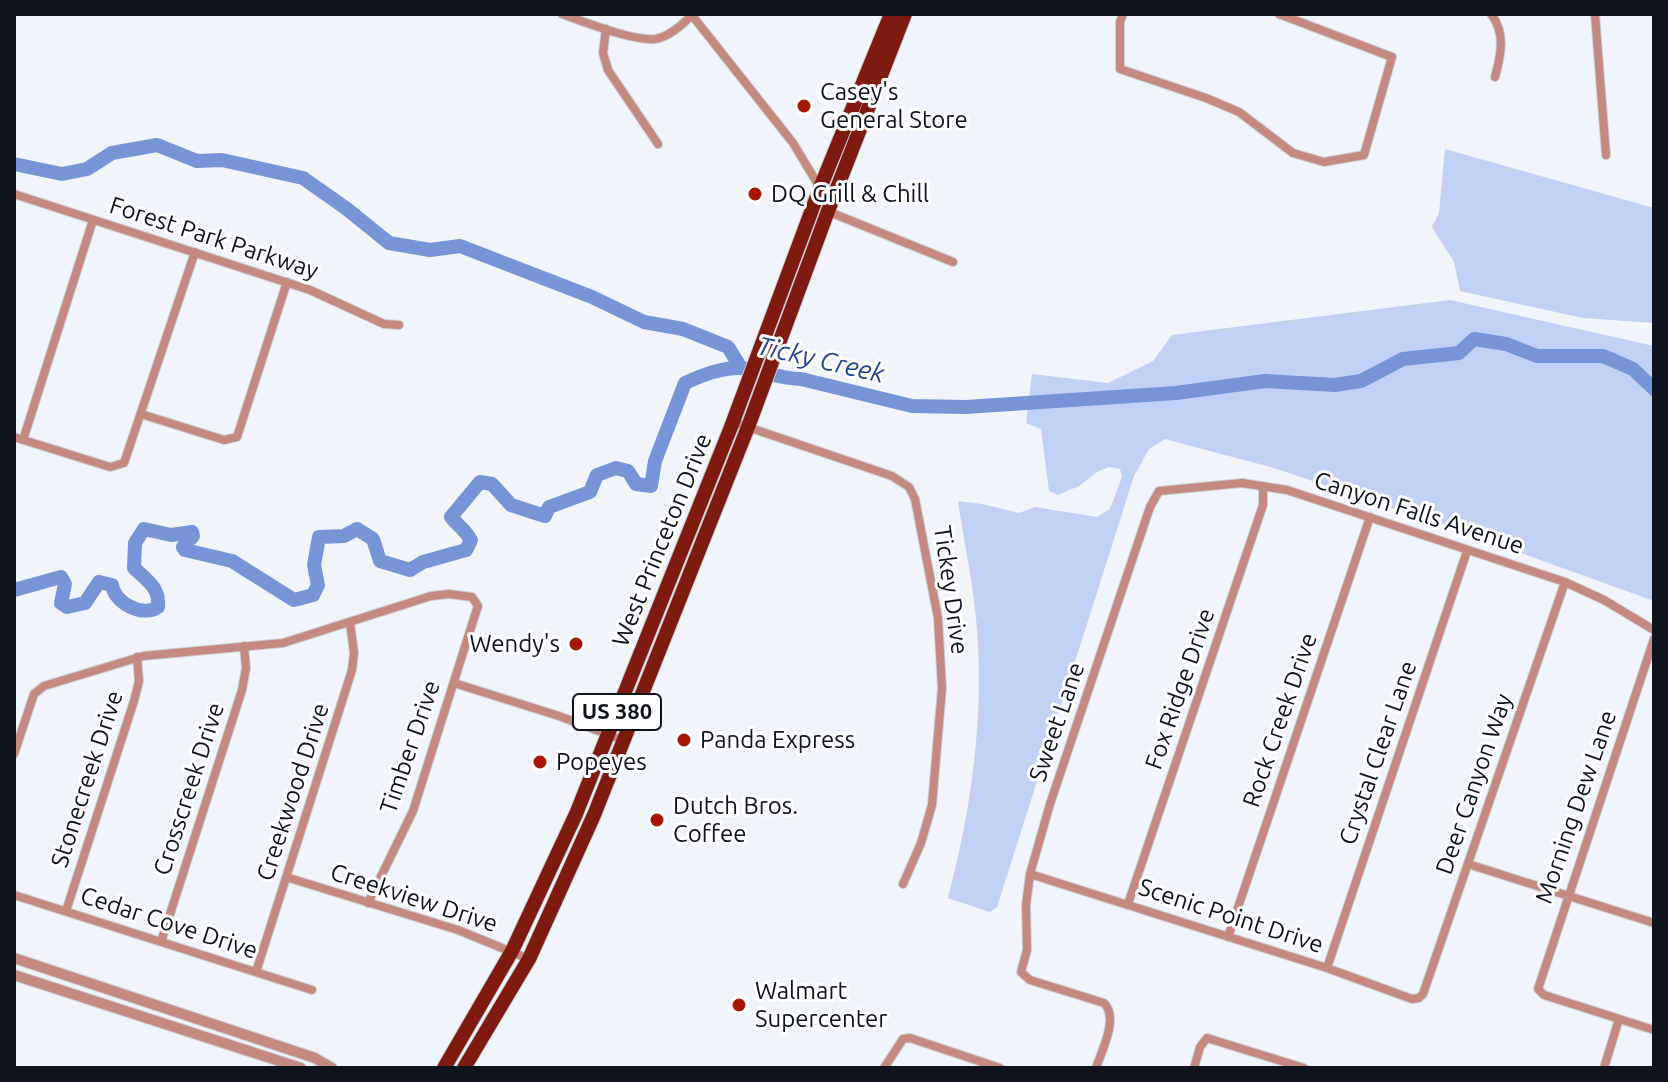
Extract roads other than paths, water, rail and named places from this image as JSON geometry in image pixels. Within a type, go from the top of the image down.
[{"type":"highway","name":"West Princeton Drive","points":[[444,1068],[512,951],[576,814],[733,422],[820,188],[891,14]]},
{"type":"highway","name":"West Princeton Drive","points":[[464,1068],[529,959],[582,845],[748,427],[905,14]]},
{"type":"street","points":[[562,14],[606,29],[657,39],[671,33],[691,14],[793,143],[820,188],[828,211],[953,262]]},
{"type":"street","points":[[1123,14],[1120,22],[1120,69],[1239,112],[1293,153],[1324,162],[1364,155],[1392,57],[1279,14]]},
{"type":"street","points":[[1491,14],[1498,25],[1502,52],[1495,77]]},
{"type":"street","points":[[1595,14],[1606,155]]},
{"type":"street","points":[[606,29],[603,53],[608,70],[658,144]]},
{"type":"street","name":"Forest Park Parkway","points":[[14,194],[287,282],[331,297],[384,324],[399,325]]},
{"type":"street","points":[[93,220],[18,439],[110,467],[120,466],[127,459],[195,252]]},
{"type":"street","points":[[141,414],[224,440],[237,437],[287,282]]},
{"type":"street","name":"Tickey Drive","points":[[733,422],[892,476],[909,487],[918,507],[938,618],[942,688],[932,805],[921,843],[903,884]]},
{"type":"street","name":"Canyon Falls Avenue","points":[[1159,491],[1242,483],[1287,490],[1565,582],[1604,600],[1654,630]]},
{"type":"street","name":"Fox Ridge Drive","points":[[1128,904],[1263,505],[1263,486]]},
{"type":"street","name":"Sweet Lane","points":[[1096,1068],[1111,1019],[1110,1008],[1104,1003],[1030,980],[1021,972],[1027,950],[1026,905],[1030,874],[1057,782],[1150,507],[1159,491]]},
{"type":"street","name":"Rock Creek Drive","points":[[1228,937],[1370,517]]},
{"type":"street","name":"Crystal Clear Lane","points":[[1327,968],[1467,551]]},
{"type":"street","name":"Deer Canyon Way","points":[[1419,998],[1423,994],[1565,582]]},
{"type":"street","name":"Timber Drive","points":[[350,622],[431,596],[463,595],[476,601],[475,615],[413,811],[368,903]]},
{"type":"street","points":[[14,754],[38,689],[137,657],[283,643],[350,622]]},
{"type":"street","name":"Creekwood Drive","points":[[256,972],[352,670],[354,653],[350,622]]},
{"type":"street","name":"Morning Dew Lane","points":[[1619,1019],[1544,995],[1538,989],[1654,639]]},
{"type":"street","name":"Crosscreek Drive","points":[[161,942],[242,690],[246,668],[244,646]]},
{"type":"street","name":"Stonecreek Drive","points":[[66,911],[134,701],[139,681],[137,657]]},
{"type":"street","points":[[454,683],[625,741]]},
{"type":"street","points":[[1468,864],[1654,923]]},
{"type":"street","name":"Scenic Point Drive","points":[[1030,874],[1327,968],[1412,999],[1419,998]]},
{"type":"street","name":"Creekview Drive","points":[[286,877],[458,930],[529,959]]},
{"type":"street","name":"Cedar Cove Drive","points":[[14,895],[312,990]]},
{"type":"street","points":[[14,958],[315,1058],[332,1068]]},
{"type":"street","points":[[14,975],[301,1068]]},
{"type":"street","points":[[1604,1068],[1619,1019],[1654,1030]]},
{"type":"street","points":[[884,1068],[903,1039],[910,1038],[994,1067]]},
{"type":"street","points":[[1194,1068],[1200,1047],[1207,1038],[1304,1068]]},
{"type":"street","points":[[281,1062],[286,1056],[311,1062],[315,1058]]},
{"type":"waterway","name":"Ticky Creek","points":[[14,164],[62,174],[87,169],[112,153],[157,145],[197,161],[222,160],[303,178],[389,243],[430,250],[460,246],[592,297],[644,322],[683,329],[728,347],[741,368]]},
{"type":"waterway","points":[[14,590],[61,577],[65,584],[61,603],[67,607],[85,603],[99,582],[112,585],[118,597],[130,606],[144,611],[152,610],[158,607],[155,589],[134,568],[135,543],[144,529],[171,535],[192,532],[193,536],[183,547],[185,550],[232,561],[294,600],[313,595],[318,585],[314,565],[319,537],[344,536],[357,529],[373,539],[380,561],[410,570],[423,562],[466,550],[471,540],[451,517],[480,482],[492,484],[511,505],[545,516],[549,507],[590,492],[597,475],[616,468],[628,471],[636,484],[651,486],[655,461],[685,383],[728,369],[742,368],[801,379],[912,406],[966,407],[1176,393],[1265,381],[1335,385],[1361,381],[1403,359],[1459,353],[1474,339],[1506,344],[1537,356],[1603,356],[1633,369],[1654,389]]},
{"type":"place","name":"Casey's General Store","points":[[804,106]]},
{"type":"place","name":"DQ Grill & Chill","points":[[755,194]]},
{"type":"place","name":"Wendy's","points":[[576,644]]},
{"type":"place","name":"Panda Express","points":[[684,740]]},
{"type":"place","name":"Popeyes","points":[[540,762]]},
{"type":"place","name":"Dutch Bros. Coffee","points":[[657,820]]},
{"type":"place","name":"Walmart Supercenter","points":[[739,1005]]}]
